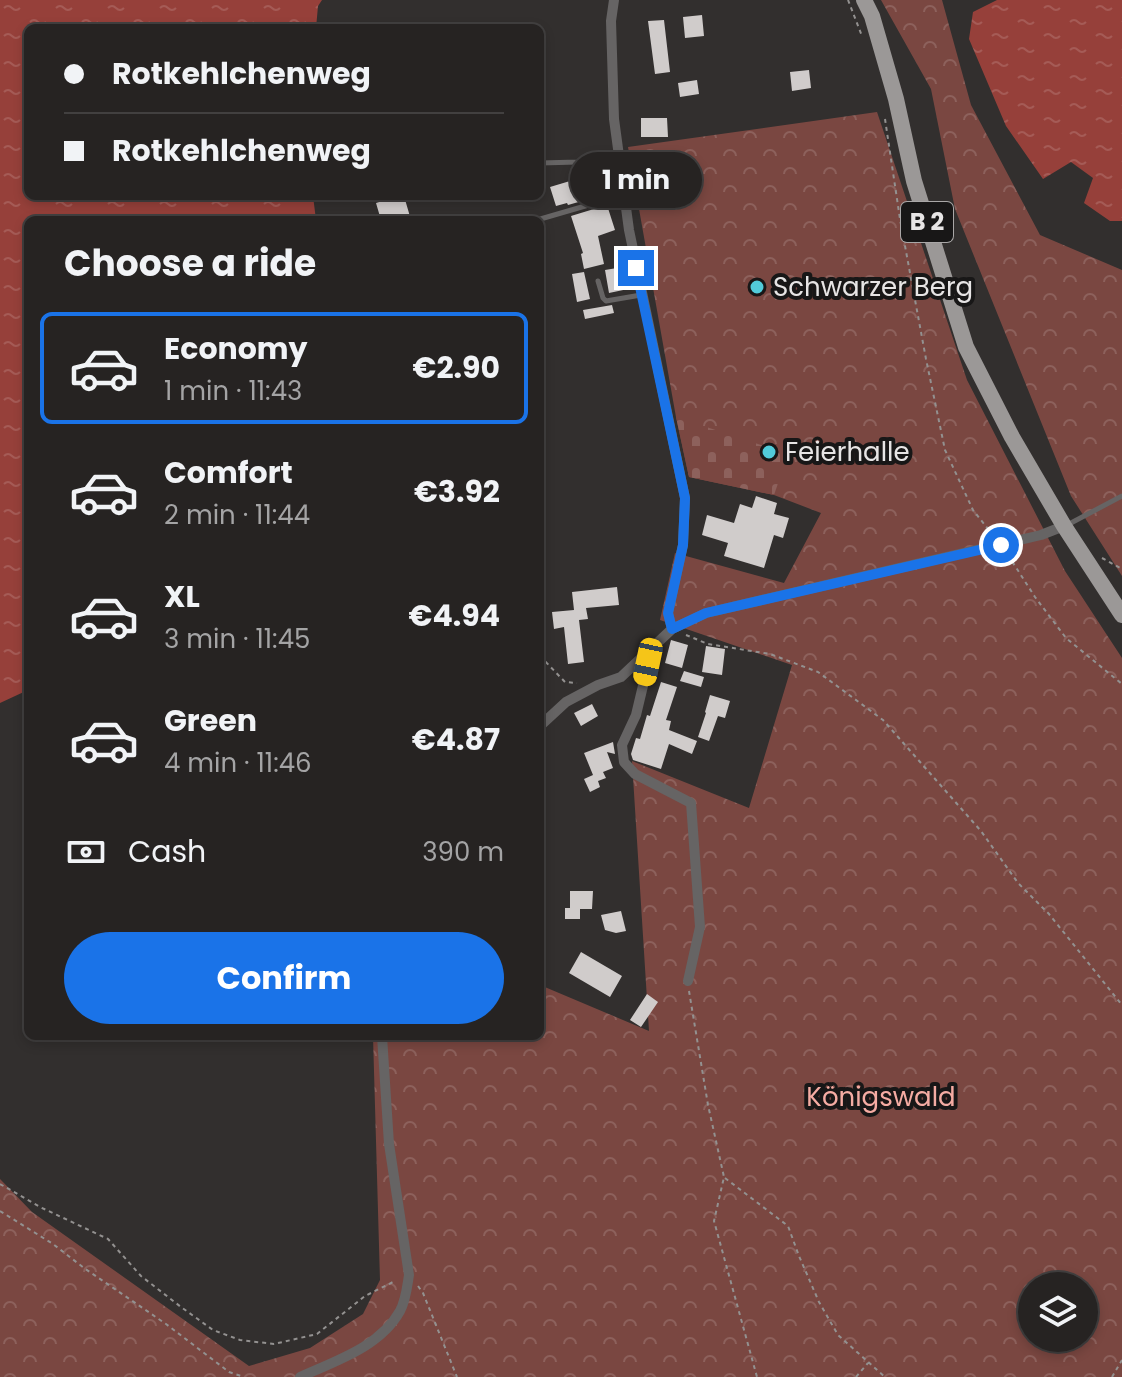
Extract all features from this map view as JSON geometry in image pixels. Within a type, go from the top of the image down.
[{"type":"main road","name":"B 2","points":[[864,0],[872,16],[896,99],[914,181],[966,347],[1012,437],[1064,526],[1122,615]]},
{"type":"street","points":[[614,0],[611,21],[613,105],[630,241],[685,498],[683,545],[668,613],[672,629]]},
{"type":"street","points":[[544,722],[566,702],[621,677],[672,629],[706,613],[1001,545],[1064,526]]},
{"type":"street","points":[[652,646],[636,715],[622,745],[624,762],[635,774],[691,803],[700,927],[688,981]]},
{"type":"street","points":[[300,1377],[373,1342],[400,1310],[406,1293],[409,1275],[389,1144],[382,1040]]},
{"type":"lane","points":[[544,163],[578,162],[618,152]]},
{"type":"lane","points":[[544,218],[624,195]]},
{"type":"lane","points":[[598,281],[606,301],[642,295]]},
{"type":"lane","points":[[1064,526],[1122,496]]},
{"type":"path","points":[[848,0],[863,38]]},
{"type":"path","points":[[885,119],[926,359],[945,450],[973,510],[1066,638],[1122,684]]},
{"type":"path","points":[[672,629],[708,644],[770,654],[818,672],[883,720],[981,831],[1018,883],[1049,914],[1122,1005]]},
{"type":"path","points":[[544,660],[565,682],[598,685]]},
{"type":"path","points":[[688,981],[708,1105],[724,1177],[714,1221],[757,1377]]},
{"type":"path","points":[[724,1177],[788,1226],[819,1302],[838,1335],[885,1377]]},
{"type":"path","points":[[0,1184],[108,1239],[141,1276],[181,1307],[213,1330],[240,1340],[274,1344],[317,1334],[365,1296],[409,1275],[423,1293],[457,1377]]},
{"type":"path","points":[[0,1211],[53,1244],[229,1372],[244,1377]]},
{"type":"path","points":[[1112,1377],[1122,1360]]},
{"type":"path","points":[[856,1377],[868,1363]]},
{"type":"green space","points":[[881,0],[942,0],[971,105],[1040,235],[1122,270],[1122,576],[1071,496],[955,209],[931,89]]},
{"type":"green space","name":"Königswald","points":[[877,112],[967,380],[1065,571],[1122,658],[1122,1377],[0,1377],[0,1179],[32,1212],[249,1366],[310,1348],[363,1314],[380,1280],[373,1040],[544,1040],[544,987],[649,1031],[632,761],[749,808],[792,665],[660,620],[675,553],[784,583],[821,513],[774,495],[689,477],[628,147]]},
{"type":"green space","points":[[676,417],[788,454],[774,495],[689,477]]},
{"type":"water","points":[[0,0],[322,0],[318,6],[316,24],[24,24],[24,200],[314,200],[316,216],[24,216],[24,692],[0,703]]},
{"type":"water","points":[[997,0],[1122,0],[1122,221],[1110,221],[1084,203],[1093,178],[1071,162],[1043,179],[1006,126],[969,39],[973,12]]},
{"type":"building","points":[[702,15],[704,36],[685,38],[683,17]]},
{"type":"building","points":[[664,20],[670,72],[655,74],[648,21]]},
{"type":"building","points":[[809,70],[811,88],[792,91],[790,72]]},
{"type":"building","points":[[697,80],[699,94],[680,97],[678,83]]},
{"type":"building","points":[[641,118],[667,118],[668,137],[641,137]]},
{"type":"building","points":[[600,172],[606,191],[603,195],[556,206],[550,187]]},
{"type":"building","points":[[405,200],[410,216],[380,216],[376,203]]},
{"type":"building","points":[[607,205],[615,230],[598,236],[604,264],[584,269],[583,253],[571,216]]},
{"type":"building","points":[[623,267],[628,289],[609,293],[605,270]]},
{"type":"building","points":[[584,272],[590,299],[577,302],[572,274]]},
{"type":"building","points":[[612,305],[614,313],[585,319],[583,310]]},
{"type":"building","points":[[756,496],[777,503],[774,514],[789,518],[783,538],[774,535],[764,568],[724,556],[728,543],[702,535],[707,515],[734,523],[740,504],[752,508]]},
{"type":"building","points":[[617,587],[619,605],[586,608],[588,619],[579,620],[584,662],[568,664],[564,627],[554,629],[552,612],[574,610],[572,592]]},
{"type":"building","points":[[671,640],[688,645],[682,668],[665,663]]},
{"type":"building","points":[[706,646],[725,649],[722,675],[702,672]]},
{"type":"building","points":[[684,671],[704,677],[701,687],[680,681]]},
{"type":"building","points":[[661,682],[677,687],[666,720],[671,721],[669,730],[697,741],[692,754],[669,744],[661,769],[633,760],[631,754],[636,738],[640,739],[647,715],[650,716]]},
{"type":"building","points":[[710,695],[730,701],[725,718],[718,716],[709,741],[698,737]]},
{"type":"building","points":[[592,704],[598,716],[581,726],[574,713]]},
{"type":"building","points":[[613,742],[615,754],[607,752],[613,768],[603,772],[606,778],[598,781],[600,787],[590,792],[584,779],[593,775],[584,753]]},
{"type":"building","points":[[570,891],[593,891],[592,909],[580,909],[580,919],[565,919],[565,908],[570,908]]},
{"type":"building","points":[[621,911],[626,931],[616,933],[605,930],[601,915]]},
{"type":"building","points":[[581,952],[622,976],[610,997],[569,973]]},
{"type":"building","points":[[647,994],[658,1002],[641,1027],[630,1020]]},
{"type":"place","name":"Schwarzer Berg","points":[[757,287]]},
{"type":"place","name":"Feierhalle","points":[[769,452]]},
{"type":"route","points":[[636,268],[685,498],[683,545],[668,613],[672,629],[706,613],[1001,545]]}]
